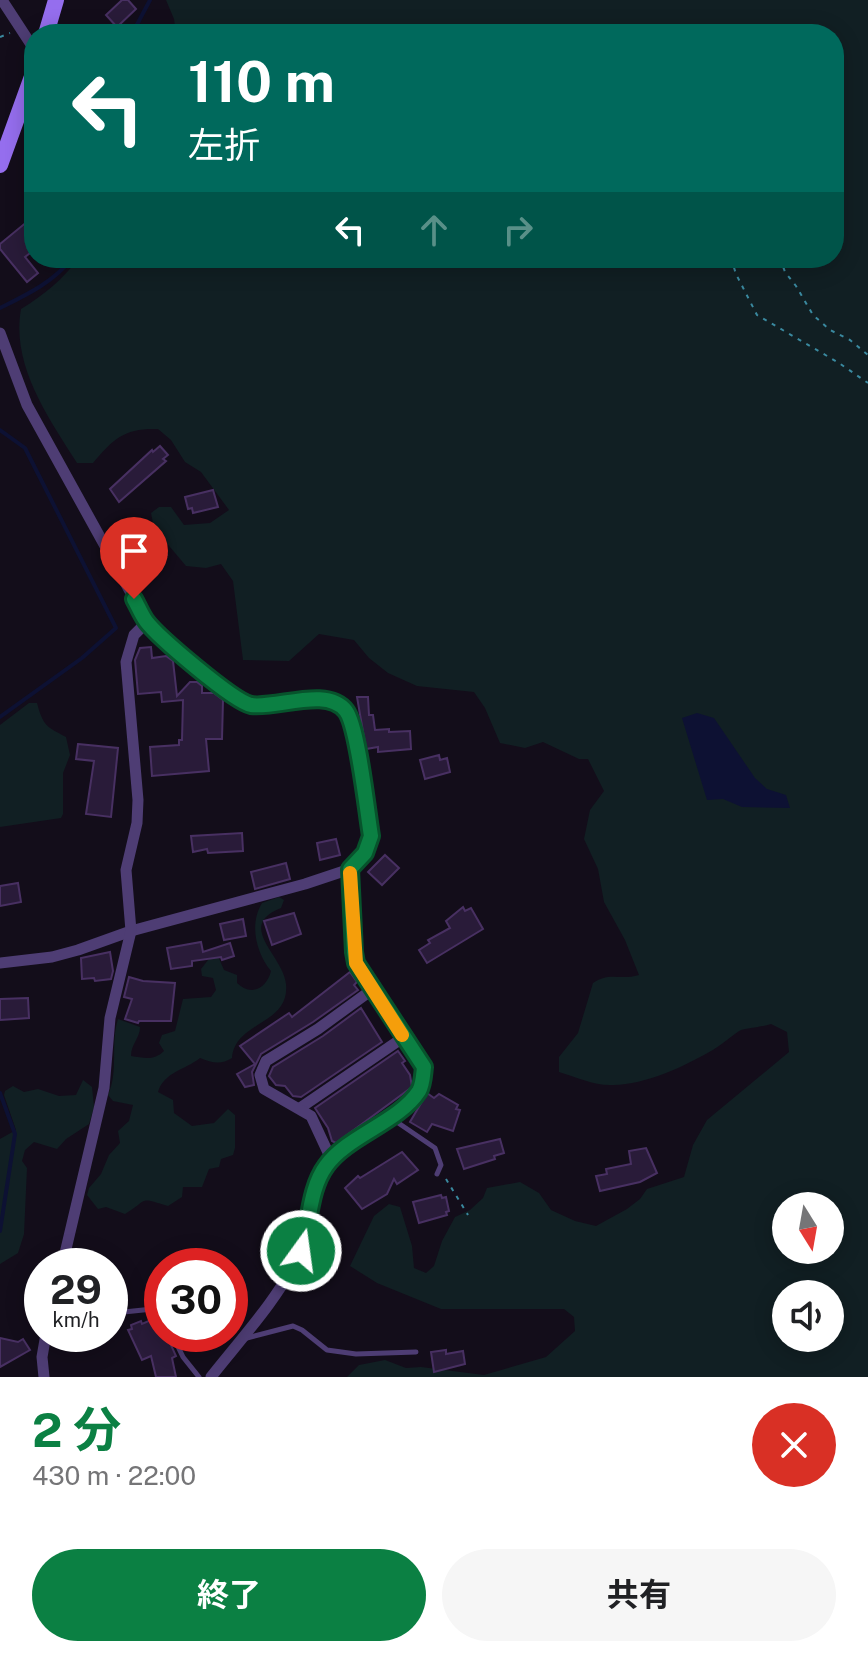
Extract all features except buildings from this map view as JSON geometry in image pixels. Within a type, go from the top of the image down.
[{"type":"main road","points":[[49,24],[56,0]]},
{"type":"main road","points":[[0,165],[24,99]]},
{"type":"street","points":[[2,0],[24,34]]},
{"type":"street","points":[[0,333],[27,405],[147,622],[192,663],[250,705],[314,699],[344,707],[353,724],[371,836],[365,853],[350,869],[131,931],[52,957],[0,963]]},
{"type":"street","points":[[66,1248],[104,1088],[110,1018],[131,931],[126,870],[137,823],[138,800],[126,662],[134,635],[147,622]]},
{"type":"street","points":[[248,1329],[296,1262],[305,1240],[317,1185],[331,1159],[390,1117],[418,1093],[422,1084],[424,1067],[356,963],[350,869]]},
{"type":"street","points":[[331,1159],[311,1116],[264,1089],[260,1075],[266,1061],[318,1029],[373,989]]},
{"type":"street","points":[[300,1108],[404,1037]]},
{"type":"street","points":[[43,1352],[44,1377]]},
{"type":"street","points":[[211,1377],[231,1352]]},
{"type":"lane","points":[[390,1117],[435,1148],[441,1165],[437,1174]]},
{"type":"lane","points":[[248,1339],[293,1326],[327,1350],[336,1352],[416,1352]]},
{"type":"lane","points":[[181,1352],[199,1377]]},
{"type":"path","points":[[734,268],[757,315],[868,383]]},
{"type":"path","points":[[784,268],[813,315],[868,355]]},
{"type":"path","points":[[450,1185],[468,1215]]},
{"type":"shaded area","points":[[166,0],[868,0],[868,1377],[347,1377],[359,1365],[385,1360],[406,1368],[484,1375],[546,1357],[575,1331],[574,1317],[564,1309],[441,1309],[377,1283],[350,1266],[374,1216],[389,1204],[400,1207],[412,1246],[414,1268],[426,1273],[434,1266],[442,1241],[455,1217],[470,1210],[483,1198],[487,1188],[520,1182],[539,1193],[551,1210],[596,1226],[627,1209],[647,1189],[684,1177],[693,1145],[707,1120],[789,1052],[787,1032],[771,1024],[741,1030],[688,1063],[664,1074],[626,1084],[599,1084],[559,1072],[559,1057],[578,1033],[593,983],[610,977],[639,975],[625,940],[604,902],[598,869],[584,839],[590,810],[604,791],[588,759],[579,759],[543,742],[525,748],[500,743],[485,708],[474,692],[417,686],[388,673],[369,658],[354,640],[319,634],[289,661],[243,660],[233,581],[221,564],[206,568],[186,566],[154,528],[151,513],[159,507],[171,507],[184,525],[210,523],[229,510],[201,472],[185,462],[171,440],[158,429],[128,433],[107,447],[93,463],[77,463],[34,390],[21,350],[21,309],[53,286],[70,268],[844,268],[844,24],[175,24]]},
{"type":"shaded area","points":[[29,703],[37,703],[47,725],[66,737],[70,755],[63,773],[63,814],[61,818],[0,827],[0,725]]},
{"type":"shaded area","points":[[697,713],[714,718],[755,778],[767,789],[786,795],[790,808],[742,807],[723,799],[707,800],[682,718]]},
{"type":"shaded area","points":[[279,897],[284,900],[281,908],[268,915],[262,923],[262,932],[286,984],[280,1008],[242,1037],[235,1046],[232,1058],[216,1062],[200,1058],[165,1080],[158,1092],[173,1100],[174,1113],[192,1126],[214,1123],[228,1109],[235,1115],[233,1155],[221,1159],[219,1167],[209,1169],[202,1187],[183,1187],[182,1197],[168,1206],[147,1201],[125,1214],[106,1207],[98,1209],[87,1195],[89,1188],[120,1143],[118,1131],[129,1121],[133,1105],[113,1101],[108,1095],[113,1077],[118,1019],[140,1027],[131,1056],[153,1058],[164,1051],[159,1043],[162,1035],[175,1031],[183,999],[211,997],[216,990],[213,978],[202,976],[201,969],[212,955],[218,956],[224,970],[237,975],[237,983],[242,987],[253,990],[262,986],[271,971],[258,947],[256,920],[262,903]]},
{"type":"shaded area","points":[[83,1080],[92,1087],[94,1107],[89,1124],[57,1149],[34,1142],[25,1150],[22,1161],[27,1168],[24,1234],[18,1253],[0,1264],[0,1139],[16,1130],[5,1091],[13,1086],[24,1092],[38,1089],[59,1096],[76,1095]]},
{"type":"waterway","points":[[137,24],[150,0]]},
{"type":"waterway","points":[[0,308],[29,293],[64,268]]},
{"type":"waterway","points":[[0,430],[25,448],[116,628],[82,658],[0,717]]},
{"type":"waterway","points":[[0,1093],[15,1134],[0,1231]]},
{"type":"slow traffic","points":[[350,873],[356,963],[402,1035]]},
{"type":"route","points":[[134,599],[147,622],[192,663],[241,701],[250,705],[314,699],[330,702],[344,707],[353,724],[371,836],[365,853],[350,869],[356,963],[424,1067],[418,1093],[390,1117],[335,1155],[323,1169],[301,1251]]}]
